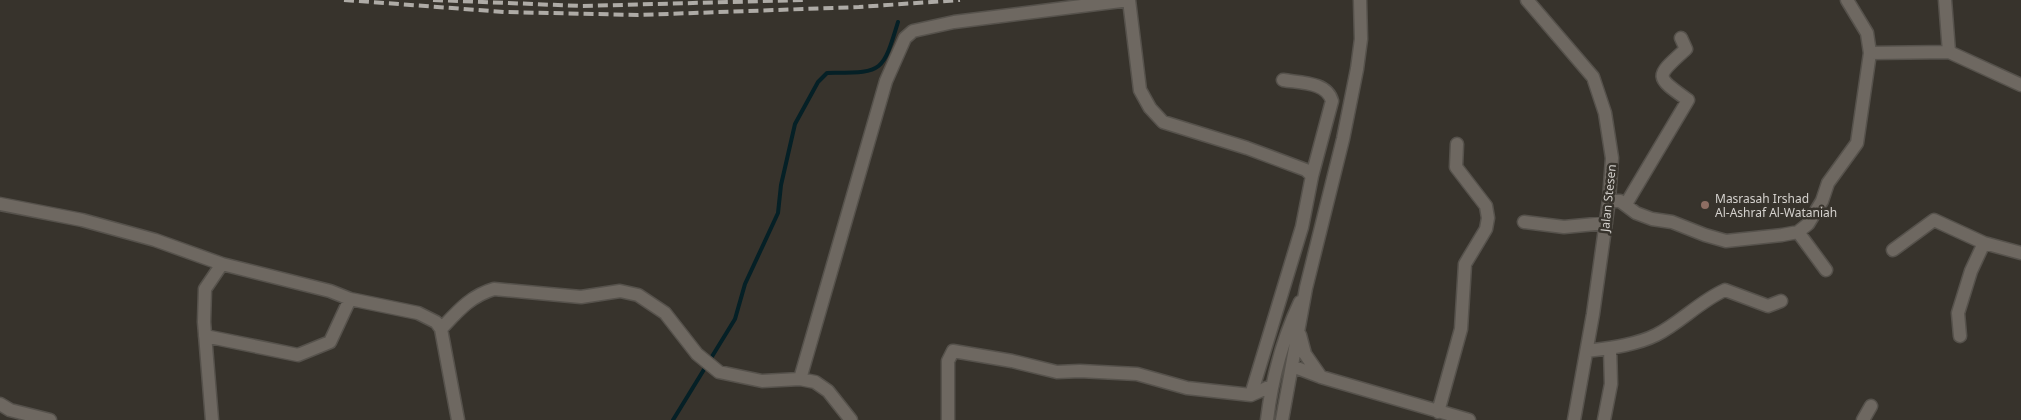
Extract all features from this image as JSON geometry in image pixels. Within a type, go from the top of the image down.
[{"type":"street","points":[[800,379],[886,81],[905,38],[913,30],[954,22],[1129,0],[1140,90],[1150,108],[1163,122],[1247,148],[1306,170],[1312,176]]},
{"type":"street","points":[[1282,420],[1306,288],[1358,69],[1361,39],[1360,0]]},
{"type":"street","name":"Jalan Stesen","points":[[1527,0],[1593,77],[1605,113],[1612,158],[1606,223],[1587,351],[1574,420]]},
{"type":"street","points":[[1609,200],[1626,204],[1636,213],[1652,219],[1672,222],[1704,235],[1726,241],[1754,240],[1798,232],[1808,224],[1822,201],[1828,183],[1857,143],[1870,54],[1867,33],[1846,0]]},
{"type":"street","points":[[1946,0],[1949,52]]},
{"type":"street","points":[[1626,204],[1688,100],[1665,84],[1661,76],[1662,70],[1686,49],[1681,38]]},
{"type":"street","points":[[1870,54],[1949,52],[2021,85]]},
{"type":"street","points":[[1251,395],[1302,227],[1312,176],[1332,101],[1330,94],[1325,88],[1283,80]]},
{"type":"street","points":[[1438,412],[1461,329],[1465,264],[1486,229],[1488,218],[1486,206],[1456,167],[1457,144]]},
{"type":"street","points":[[0,204],[82,220],[137,235],[222,264],[330,291],[350,299],[418,313],[436,322],[441,329],[458,420]]},
{"type":"street","points":[[1893,250],[1934,220],[1984,243],[2021,253]]},
{"type":"street","points":[[1524,222],[1564,226],[1606,223]]},
{"type":"street","points":[[1798,232],[1826,270]]},
{"type":"street","points":[[1960,336],[1958,313],[1971,271],[1984,243]]},
{"type":"street","points":[[212,420],[205,336],[205,289],[222,264]]},
{"type":"street","points":[[1267,414],[1272,382],[1287,329],[1306,288]]},
{"type":"street","points":[[441,329],[468,301],[481,293],[494,289],[581,297],[620,291],[638,295],[665,313],[697,354],[719,372],[762,381],[800,379],[815,382],[828,391],[851,420]]},
{"type":"street","points":[[1587,351],[1610,348],[1655,336],[1713,295],[1725,290],[1768,306],[1781,301]]},
{"type":"street","points":[[205,336],[298,354],[330,342],[350,299]]},
{"type":"street","points":[[1299,332],[1305,354],[1321,377]]},
{"type":"street","points":[[1604,420],[1612,384],[1610,348]]},
{"type":"street","points":[[948,420],[948,361],[953,351],[1012,361],[1048,371],[1137,374],[1187,388],[1251,395],[1272,382],[1292,366]]},
{"type":"street","points":[[1292,366],[1321,377],[1470,420]]},
{"type":"street","points":[[1287,393],[1300,380],[1321,377]]},
{"type":"street","points":[[1251,395],[1267,414]]},
{"type":"street","points":[[0,404],[10,410],[50,420]]},
{"type":"street","points":[[1863,420],[1871,406]]},
{"type":"waterway","points":[[673,420],[735,319],[745,284],[778,213],[781,185],[795,124],[818,82],[827,73],[859,72],[877,67],[888,52],[898,22]]},
{"type":"railway","points":[[344,0],[505,12],[638,15],[859,7],[960,0]]},
{"type":"railway","points":[[433,0],[582,6],[803,0]]},
{"type":"place","name":"Masrasah Irshad Al-Ashraf Al-Wataniah","points":[[1705,205]]}]
